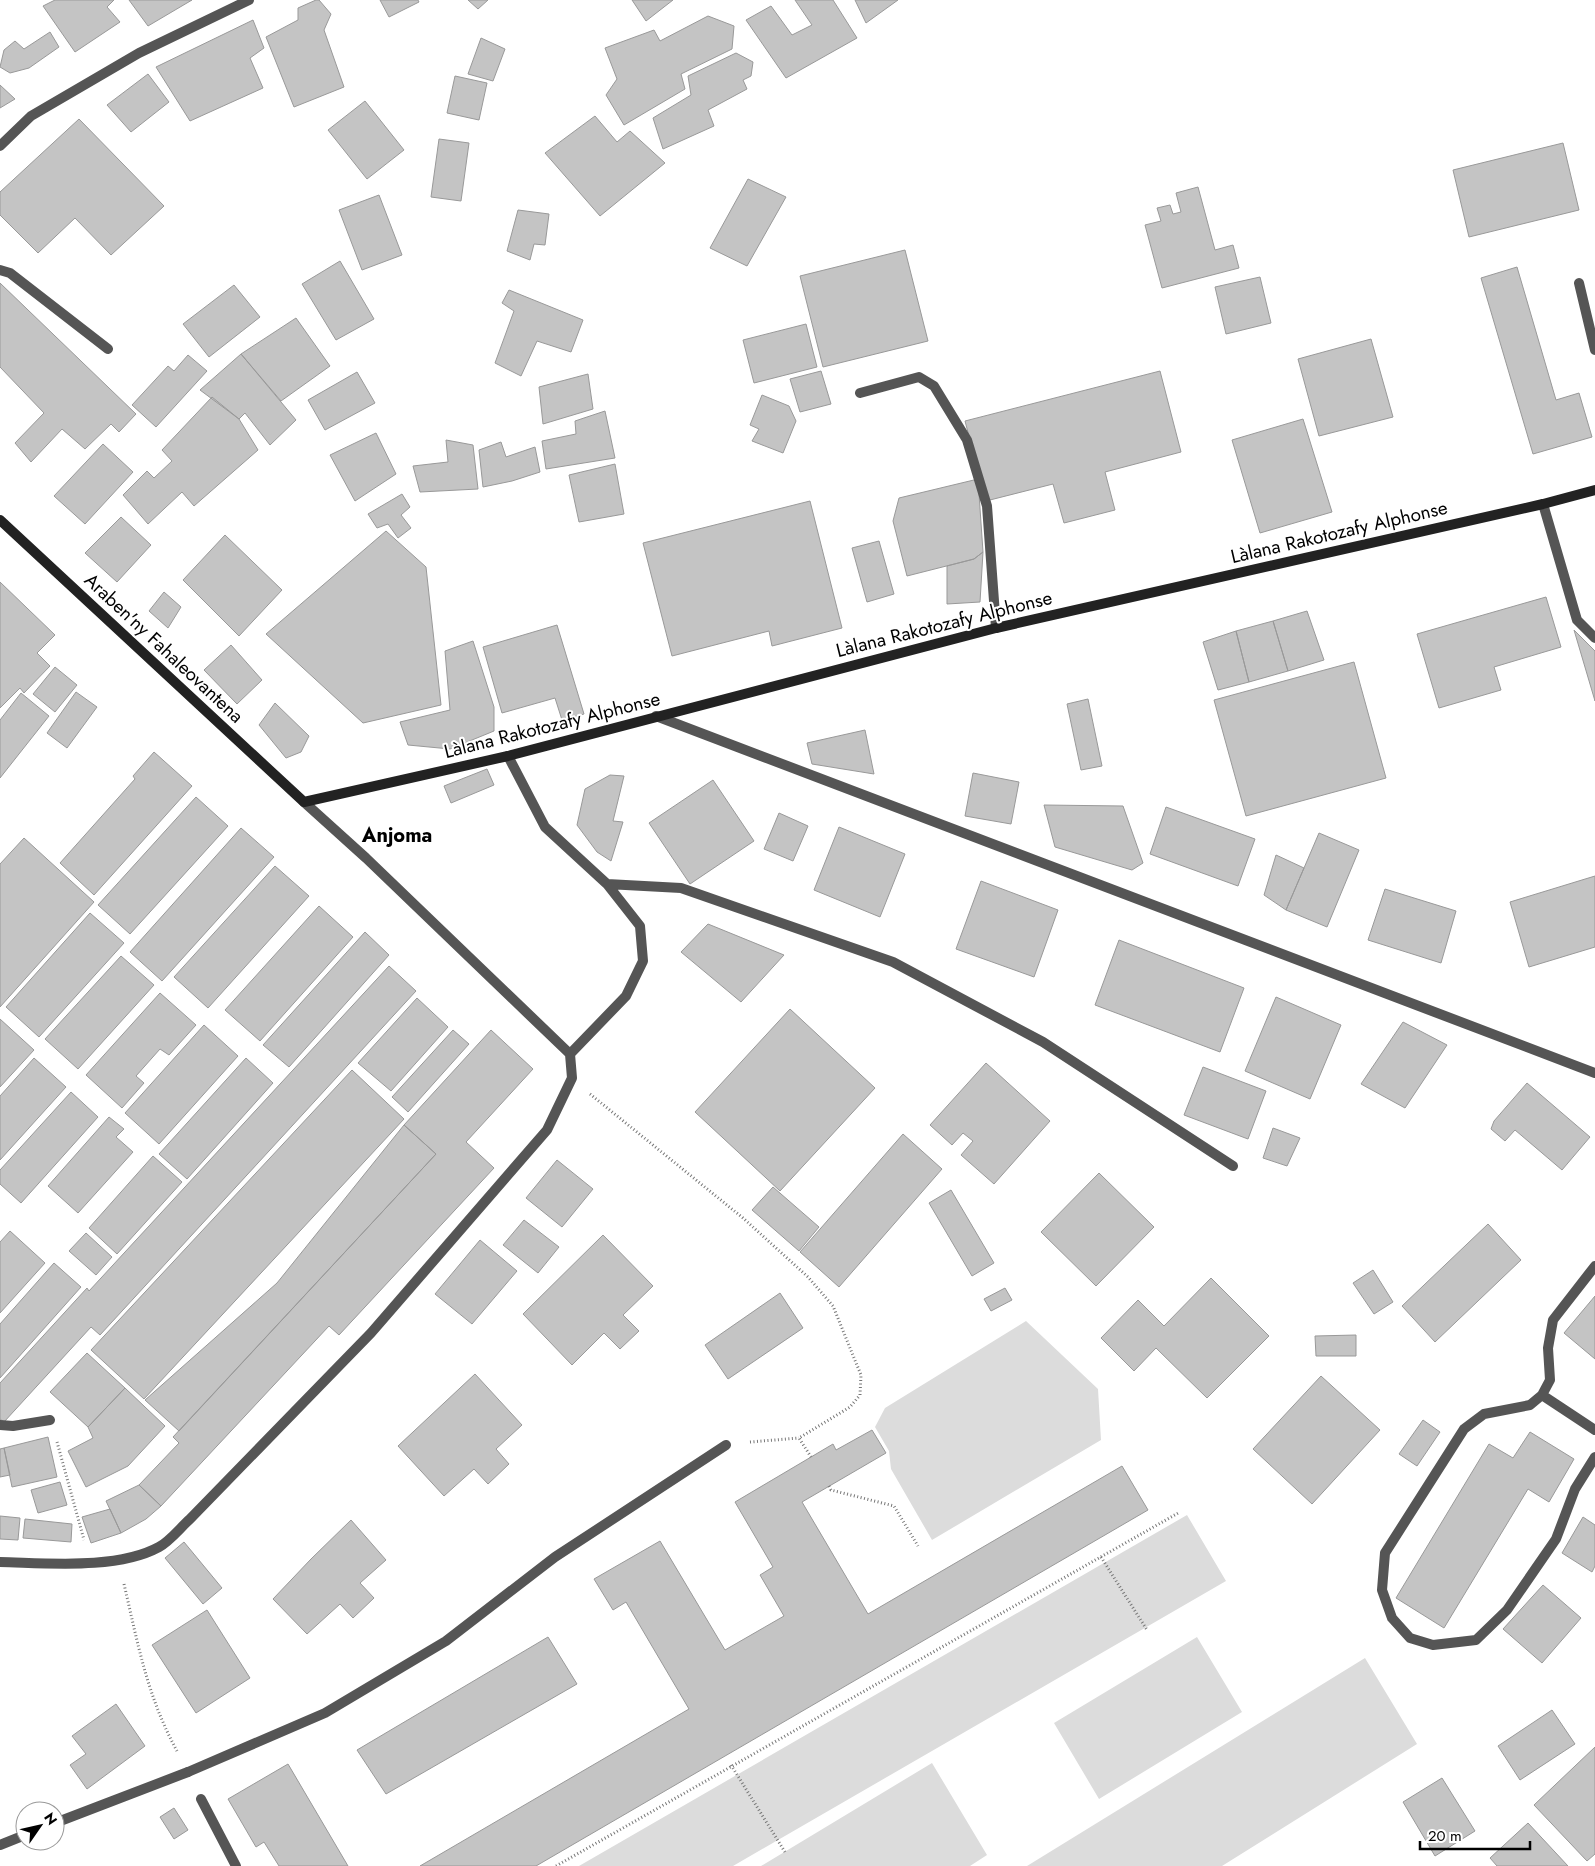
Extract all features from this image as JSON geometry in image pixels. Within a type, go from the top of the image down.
[{"type":"street","points":[[0,146],[31,116],[131,58],[249,0]]},
{"type":"street","points":[[0,270],[10,273],[108,349]]},
{"type":"street","points":[[1579,284],[1595,350]]},
{"type":"street","points":[[860,393],[919,377],[934,386],[967,440],[987,506],[996,628]]},
{"type":"street","name":"Làlana Rakotozafy Alphonse","points":[[304,802],[508,756],[996,628],[1543,504],[1595,490]]},
{"type":"street","points":[[1543,504],[1577,620],[1595,638]]},
{"type":"street","name":"Araben'ny Fahaleovantena","points":[[0,520],[304,802]]},
{"type":"street","points":[[656,716],[1595,1073]]},
{"type":"street","points":[[508,756],[545,826],[607,884],[640,926],[643,961],[626,996],[570,1054]]},
{"type":"street","points":[[0,1562],[90,1563],[119,1561],[159,1547],[190,1520],[371,1333],[547,1130],[572,1078],[570,1054],[366,858],[304,802]]},
{"type":"street","points":[[607,884],[681,888],[893,962],[1042,1042],[1233,1166]]},
{"type":"street","points":[[1595,1266],[1553,1320],[1548,1348],[1550,1380],[1542,1395],[1530,1405],[1484,1414],[1464,1429],[1385,1553],[1382,1590],[1392,1618],[1410,1638],[1433,1645],[1476,1640],[1507,1610],[1556,1539],[1575,1490],[1595,1456]]},
{"type":"street","points":[[1542,1395],[1595,1430]]},
{"type":"street","points":[[0,1425],[13,1426],[50,1420]]},
{"type":"street","points":[[65,1819],[188,1772],[324,1713],[446,1642],[555,1557],[726,1445]]},
{"type":"street","points":[[201,1799],[236,1866]]},
{"type":"street","points":[[0,1845],[15,1839]]},
{"type":"path","points":[[605,1107],[743,1218],[808,1277],[833,1306],[861,1375],[860,1395],[850,1407],[799,1438],[726,1445]]},
{"type":"path","points":[[50,1420],[90,1563]]},
{"type":"path","points":[[799,1438],[811,1457]]},
{"type":"path","points":[[829,1486],[831,1490],[894,1506],[918,1546]]},
{"type":"path","points":[[556,1866],[1180,1512]]},
{"type":"path","points":[[1100,1556],[1147,1630]]},
{"type":"path","points":[[119,1561],[144,1674],[163,1725],[188,1772]]},
{"type":"path","points":[[731,1765],[784,1852]]},
{"type":"shaded area","points":[[1026,1321],[1098,1389],[1101,1440],[932,1540],[891,1469],[889,1451],[875,1427],[885,1408]]},
{"type":"shaded area","points":[[1187,1515],[1226,1581],[733,1866],[579,1866]]},
{"type":"shaded area","points":[[1197,1637],[1242,1712],[1099,1799],[1054,1723]]},
{"type":"shaded area","points":[[1365,1658],[1417,1744],[1222,1866],[1027,1866]]},
{"type":"shaded area","points":[[932,1763],[987,1855],[970,1866],[761,1866]]},
{"type":"building","points":[[55,0],[114,0],[107,7],[120,22],[75,52],[43,6]]},
{"type":"building","points":[[129,0],[192,0],[148,26]]},
{"type":"building","points":[[319,0],[331,14],[324,30],[344,87],[294,107],[266,37],[298,20],[298,8]]},
{"type":"building","points":[[380,0],[418,0],[419,2],[389,17]]},
{"type":"building","points":[[468,0],[488,0],[478,9]]},
{"type":"building","points":[[632,0],[673,0],[646,21]]},
{"type":"building","points":[[795,0],[833,0],[857,38],[786,78],[746,20],[771,6],[792,35],[812,25]]},
{"type":"building","points":[[855,0],[898,0],[866,23]]},
{"type":"building","points":[[708,16],[734,26],[732,49],[681,74],[685,89],[624,125],[606,95],[617,79],[605,48],[654,30],[660,41]]},
{"type":"building","points":[[253,20],[264,48],[250,58],[263,88],[190,121],[156,67]]},
{"type":"building","points":[[50,32],[59,47],[29,68],[10,73],[0,67],[4,50],[15,41],[24,49]]},
{"type":"building","points":[[481,38],[505,49],[493,81],[468,74]]},
{"type":"building","points":[[736,53],[753,62],[751,76],[743,80],[747,89],[708,110],[714,126],[663,149],[653,118],[691,95],[688,76]]},
{"type":"building","points":[[148,74],[169,102],[131,132],[107,105]]},
{"type":"building","points":[[455,76],[487,83],[479,120],[447,113]]},
{"type":"building","points":[[0,85],[15,99],[0,108]]},
{"type":"building","points":[[365,101],[404,150],[367,179],[328,130]]},
{"type":"building","points":[[595,116],[617,142],[630,131],[665,163],[600,216],[545,153]]},
{"type":"building","points":[[79,119],[164,206],[111,255],[75,218],[38,253],[0,215],[0,192]]},
{"type":"building","points":[[439,139],[469,143],[461,201],[431,197]]},
{"type":"building","points":[[1563,143],[1579,210],[1469,237],[1453,170]]},
{"type":"building","points":[[748,179],[786,197],[747,266],[710,248]]},
{"type":"building","points":[[1198,187],[1215,250],[1233,245],[1239,268],[1162,288],[1145,225],[1161,221],[1157,208],[1170,205],[1173,214],[1181,212],[1176,193]]},
{"type":"building","points":[[379,195],[402,255],[362,270],[339,210]]},
{"type":"building","points":[[518,210],[549,214],[545,245],[534,244],[530,260],[507,251]]},
{"type":"building","points":[[905,250],[928,341],[823,367],[800,276]]},
{"type":"building","points":[[340,261],[374,319],[336,340],[302,284]]},
{"type":"building","points":[[1517,267],[1556,400],[1579,393],[1592,437],[1533,454],[1481,278]]},
{"type":"building","points":[[1260,277],[1271,323],[1226,334],[1215,287]]},
{"type":"building","points":[[0,283],[136,414],[119,432],[111,424],[85,449],[62,429],[31,462],[15,443],[44,413],[0,367]]},
{"type":"building","points":[[234,285],[260,317],[209,357],[183,324]]},
{"type":"building","points":[[509,290],[583,320],[571,352],[537,341],[521,376],[495,363],[514,311],[502,303]]},
{"type":"building","points":[[296,318],[330,366],[281,401],[241,354]]},
{"type":"building","points":[[806,324],[817,367],[754,383],[743,340]]},
{"type":"building","points":[[1371,339],[1393,417],[1319,436],[1298,359]]},
{"type":"building","points":[[241,354],[296,420],[270,445],[245,413],[239,419],[200,390]]},
{"type":"building","points":[[188,355],[207,371],[156,427],[132,405],[168,366],[174,371]]},
{"type":"building","points":[[821,371],[831,404],[800,412],[790,379]]},
{"type":"building","points":[[1160,371],[1181,452],[1105,472],[1115,510],[1064,523],[1053,484],[986,501],[965,421]]},
{"type":"building","points":[[357,372],[375,403],[325,430],[308,400]]},
{"type":"building","points":[[588,374],[593,409],[543,424],[539,387]]},
{"type":"building","points":[[762,395],[789,406],[796,421],[783,453],[752,441],[759,429],[750,425]]},
{"type":"building","points":[[212,397],[239,419],[258,450],[194,506],[182,492],[148,524],[123,495],[147,471],[154,478],[172,461],[162,450]]},
{"type":"building","points":[[605,411],[615,458],[546,469],[542,441],[576,434],[575,421]]},
{"type":"building","points":[[1303,419],[1332,512],[1260,533],[1232,440]]},
{"type":"building","points":[[376,433],[396,474],[355,501],[330,455]]},
{"type":"building","points":[[446,440],[473,445],[478,489],[420,492],[413,466],[448,462]]},
{"type":"building","points":[[501,442],[506,457],[535,447],[540,472],[512,481],[483,487],[479,450]]},
{"type":"building","points":[[103,444],[133,472],[85,524],[54,496]]},
{"type":"building","points":[[615,464],[624,514],[579,522],[569,475]]},
{"type":"building","points":[[978,479],[983,552],[974,559],[907,576],[893,521],[899,498]]},
{"type":"building","points":[[402,494],[410,507],[401,515],[411,528],[398,538],[388,524],[377,528],[368,514]]},
{"type":"building","points":[[810,501],[842,628],[772,646],[769,631],[672,656],[643,543]]},
{"type":"building","points":[[121,517],[151,545],[117,582],[85,553]]},
{"type":"building","points":[[386,531],[426,567],[441,705],[363,723],[266,634]]},
{"type":"building","points":[[225,535],[282,590],[239,636],[183,580]]},
{"type":"building","points":[[879,541],[894,594],[867,602],[852,548]]},
{"type":"building","points":[[983,552],[980,602],[947,604],[947,566],[974,559]]},
{"type":"building","points":[[0,582],[55,635],[37,653],[50,666],[24,693],[20,688],[0,708]]},
{"type":"building","points":[[164,592],[181,607],[168,628],[149,611]]},
{"type":"building","points":[[1546,597],[1561,647],[1494,667],[1501,690],[1439,708],[1417,634]]},
{"type":"building","points":[[1307,611],[1324,660],[1288,671],[1273,621]]},
{"type":"building","points":[[1273,621],[1288,671],[1249,682],[1236,631]]},
{"type":"building","points":[[557,625],[584,714],[562,720],[555,698],[502,713],[483,647]]},
{"type":"building","points":[[1574,630],[1595,651],[1595,701]]},
{"type":"building","points":[[1236,631],[1249,682],[1218,690],[1203,642]]},
{"type":"building","points":[[473,641],[494,707],[494,731],[450,749],[408,745],[400,722],[450,710],[445,651]]},
{"type":"building","points":[[231,645],[262,680],[237,704],[204,670]]},
{"type":"building","points":[[1354,662],[1386,778],[1246,816],[1214,700]]},
{"type":"building","points":[[55,667],[77,685],[55,712],[33,694]]},
{"type":"building","points":[[76,692],[97,707],[67,748],[47,733]]},
{"type":"building","points":[[21,693],[49,716],[0,778],[0,720]]},
{"type":"building","points":[[1088,699],[1102,766],[1081,770],[1067,704]]},
{"type":"building","points":[[275,703],[309,736],[301,752],[286,758],[259,725]]},
{"type":"building","points":[[865,730],[874,774],[812,764],[807,743]]},
{"type":"building","points":[[154,752],[192,786],[94,895],[60,863],[135,779],[133,776]]},
{"type":"building","points":[[487,769],[494,785],[451,803],[444,786]]},
{"type":"building","points":[[973,773],[1019,782],[1011,824],[965,816]]},
{"type":"building","points":[[610,775],[624,776],[613,821],[623,822],[611,861],[597,852],[577,825],[585,789]]},
{"type":"building","points":[[713,780],[754,841],[690,884],[649,823]]},
{"type":"building","points":[[196,797],[228,826],[130,934],[98,905]]},
{"type":"building","points":[[1044,805],[1123,806],[1143,863],[1132,870],[1055,847]]},
{"type":"building","points":[[1166,807],[1255,839],[1238,886],[1150,854]]},
{"type":"building","points":[[779,813],[808,826],[793,861],[764,849]]},
{"type":"building","points":[[839,827],[905,854],[880,917],[814,890]]},
{"type":"building","points":[[241,828],[274,857],[162,981],[130,952]]},
{"type":"building","points":[[1319,833],[1359,850],[1327,927],[1286,910]]},
{"type":"building","points":[[24,838],[94,902],[0,1007],[0,864]]},
{"type":"building","points":[[1276,855],[1304,868],[1286,910],[1264,895]]},
{"type":"building","points":[[275,866],[309,896],[208,1008],[174,977]]},
{"type":"building","points":[[1595,876],[1595,947],[1529,967],[1510,902]]},
{"type":"building","points":[[981,881],[1058,910],[1034,977],[956,949]]},
{"type":"building","points":[[1385,889],[1456,911],[1441,963],[1368,940]]},
{"type":"building","points":[[319,906],[353,937],[260,1041],[225,1010]]},
{"type":"building","points":[[90,913],[124,943],[39,1037],[6,1007]]},
{"type":"building","points":[[708,924],[784,955],[741,1002],[681,952]]},
{"type":"building","points":[[365,932],[389,955],[289,1067],[263,1045]]},
{"type":"building","points":[[1119,940],[1244,988],[1220,1052],[1095,1005]]},
{"type":"building","points":[[121,956],[154,985],[78,1069],[45,1039]]},
{"type":"building","points":[[389,966],[416,991],[100,1335],[91,1327],[4,1422],[0,1419],[0,1383],[87,1288],[89,1291]]},
{"type":"building","points":[[160,993],[196,1025],[169,1055],[160,1049],[136,1076],[144,1083],[122,1108],[86,1075]]},
{"type":"building","points":[[1276,997],[1341,1025],[1310,1099],[1245,1071]]},
{"type":"building","points":[[417,998],[448,1027],[391,1091],[358,1063]]},
{"type":"building","points":[[790,1009],[875,1088],[780,1191],[695,1112]]},
{"type":"building","points":[[0,1019],[34,1050],[0,1087]]},
{"type":"building","points":[[1403,1022],[1447,1045],[1405,1108],[1361,1084]]},
{"type":"building","points":[[204,1025],[238,1056],[159,1144],[125,1113]]},
{"type":"building","points":[[453,1030],[469,1044],[408,1112],[392,1097]]},
{"type":"building","points":[[491,1030],[533,1069],[466,1142],[494,1168],[339,1335],[329,1326],[161,1506],[139,1485],[179,1443],[173,1437],[436,1154],[404,1125]]},
{"type":"building","points":[[34,1058],[66,1087],[0,1160],[0,1096]]},
{"type":"building","points":[[246,1058],[273,1083],[187,1179],[159,1154]]},
{"type":"building","points":[[986,1063],[1050,1121],[994,1184],[961,1155],[973,1141],[963,1133],[952,1145],[930,1125]]},
{"type":"building","points":[[1203,1067],[1266,1091],[1248,1139],[1184,1115]]},
{"type":"building","points":[[352,1070],[404,1119],[144,1399],[91,1350]]},
{"type":"building","points":[[1527,1083],[1590,1137],[1562,1170],[1515,1130],[1505,1141],[1491,1129],[1494,1121]]},
{"type":"building","points":[[71,1092],[98,1117],[21,1203],[0,1184],[0,1170]]},
{"type":"building","points":[[109,1117],[124,1129],[116,1137],[133,1152],[78,1213],[48,1186]]},
{"type":"building","points":[[404,1125],[436,1154],[179,1431],[145,1400],[277,1283]]},
{"type":"building","points":[[1273,1128],[1300,1138],[1287,1166],[1263,1158]]},
{"type":"building","points":[[903,1134],[942,1169],[839,1287],[800,1252]]},
{"type":"building","points":[[153,1156],[182,1182],[117,1254],[89,1228]]},
{"type":"building","points":[[557,1160],[593,1189],[562,1227],[526,1198]]},
{"type":"building","points":[[1099,1173],[1154,1227],[1096,1286],[1041,1232]]},
{"type":"building","points":[[773,1187],[819,1227],[799,1251],[752,1210]]},
{"type":"building","points":[[951,1190],[994,1263],[972,1276],[929,1203]]},
{"type":"building","points":[[524,1220],[559,1247],[538,1273],[503,1245]]},
{"type":"building","points":[[1488,1224],[1521,1260],[1435,1342],[1402,1306]]},
{"type":"building","points":[[10,1231],[45,1263],[0,1313],[0,1242]]},
{"type":"building","points":[[86,1233],[112,1257],[96,1275],[69,1251]]},
{"type":"building","points":[[603,1235],[653,1286],[623,1315],[639,1331],[620,1349],[604,1333],[572,1365],[523,1314]]},
{"type":"building","points":[[480,1240],[517,1271],[472,1324],[435,1294]]},
{"type":"building","points":[[54,1263],[81,1287],[0,1378],[0,1324]]},
{"type":"building","points":[[1373,1270],[1393,1302],[1374,1314],[1353,1283]]},
{"type":"building","points":[[1211,1278],[1269,1336],[1207,1398],[1156,1348],[1134,1371],[1101,1338],[1138,1300],[1164,1326]]},
{"type":"building","points":[[1005,1288],[1012,1300],[991,1311],[984,1299]]},
{"type":"building","points":[[780,1293],[803,1328],[728,1379],[705,1345]]},
{"type":"building","points":[[1595,1296],[1595,1359],[1564,1333]]},
{"type":"building","points":[[1356,1335],[1356,1356],[1316,1356],[1315,1336]]},
{"type":"building","points":[[87,1353],[125,1388],[88,1427],[50,1392]]},
{"type":"building","points":[[475,1374],[522,1425],[496,1449],[509,1464],[488,1484],[474,1469],[444,1496],[398,1446]]},
{"type":"building","points":[[1321,1376],[1380,1430],[1312,1504],[1253,1449]]},
{"type":"building","points":[[125,1388],[165,1426],[128,1466],[86,1487],[68,1451],[93,1438],[88,1427]]},
{"type":"building","points":[[1423,1420],[1440,1432],[1417,1466],[1399,1454]]},
{"type":"building","points":[[872,1430],[886,1453],[802,1502],[868,1614],[1122,1466],[1148,1510],[536,1866],[420,1866],[689,1709],[626,1602],[613,1610],[594,1579],[660,1541],[725,1650],[784,1616],[760,1575],[773,1567],[735,1502],[833,1444],[836,1450]]},
{"type":"building","points":[[1530,1432],[1574,1459],[1549,1502],[1528,1489],[1444,1628],[1396,1598],[1489,1444],[1513,1458]]},
{"type":"building","points":[[48,1437],[57,1477],[12,1487],[4,1448]]},
{"type":"building","points":[[4,1448],[10,1475],[0,1477],[0,1449]]},
{"type":"building","points":[[60,1482],[67,1505],[38,1513],[31,1490]]},
{"type":"building","points":[[139,1485],[161,1506],[146,1519],[121,1533],[106,1501]]},
{"type":"building","points":[[110,1509],[121,1533],[91,1543],[82,1517]]},
{"type":"building","points":[[0,1516],[20,1518],[18,1540],[0,1539]]},
{"type":"building","points":[[1583,1517],[1595,1525],[1595,1566],[1592,1572],[1562,1553]]},
{"type":"building","points":[[25,1519],[72,1524],[71,1542],[23,1538]]},
{"type":"building","points":[[351,1520],[386,1560],[360,1583],[374,1598],[353,1618],[340,1604],[307,1634],[273,1599]]},
{"type":"building","points":[[184,1542],[222,1588],[203,1604],[165,1558]]},
{"type":"building","points":[[1543,1585],[1581,1618],[1542,1663],[1503,1629]]},
{"type":"building","points":[[207,1610],[250,1678],[196,1713],[152,1645]]},
{"type":"building","points":[[548,1637],[577,1684],[386,1794],[357,1750]]},
{"type":"building","points":[[116,1704],[145,1746],[87,1789],[70,1765],[86,1754],[72,1736]]},
{"type":"building","points":[[1552,1710],[1575,1744],[1520,1780],[1498,1746]]},
{"type":"building","points":[[1595,1747],[1595,1854],[1587,1861],[1534,1805]]},
{"type":"building","points":[[288,1764],[348,1866],[279,1866],[264,1842],[256,1847],[228,1799]]},
{"type":"building","points":[[1442,1778],[1475,1831],[1435,1856],[1403,1802]]},
{"type":"building","points":[[174,1808],[188,1830],[174,1839],[160,1817]]},
{"type":"building","points":[[1528,1823],[1568,1866],[1497,1866],[1490,1858]]},
{"type":"district","name":"Anjoma","points":[[397,835]]}]
